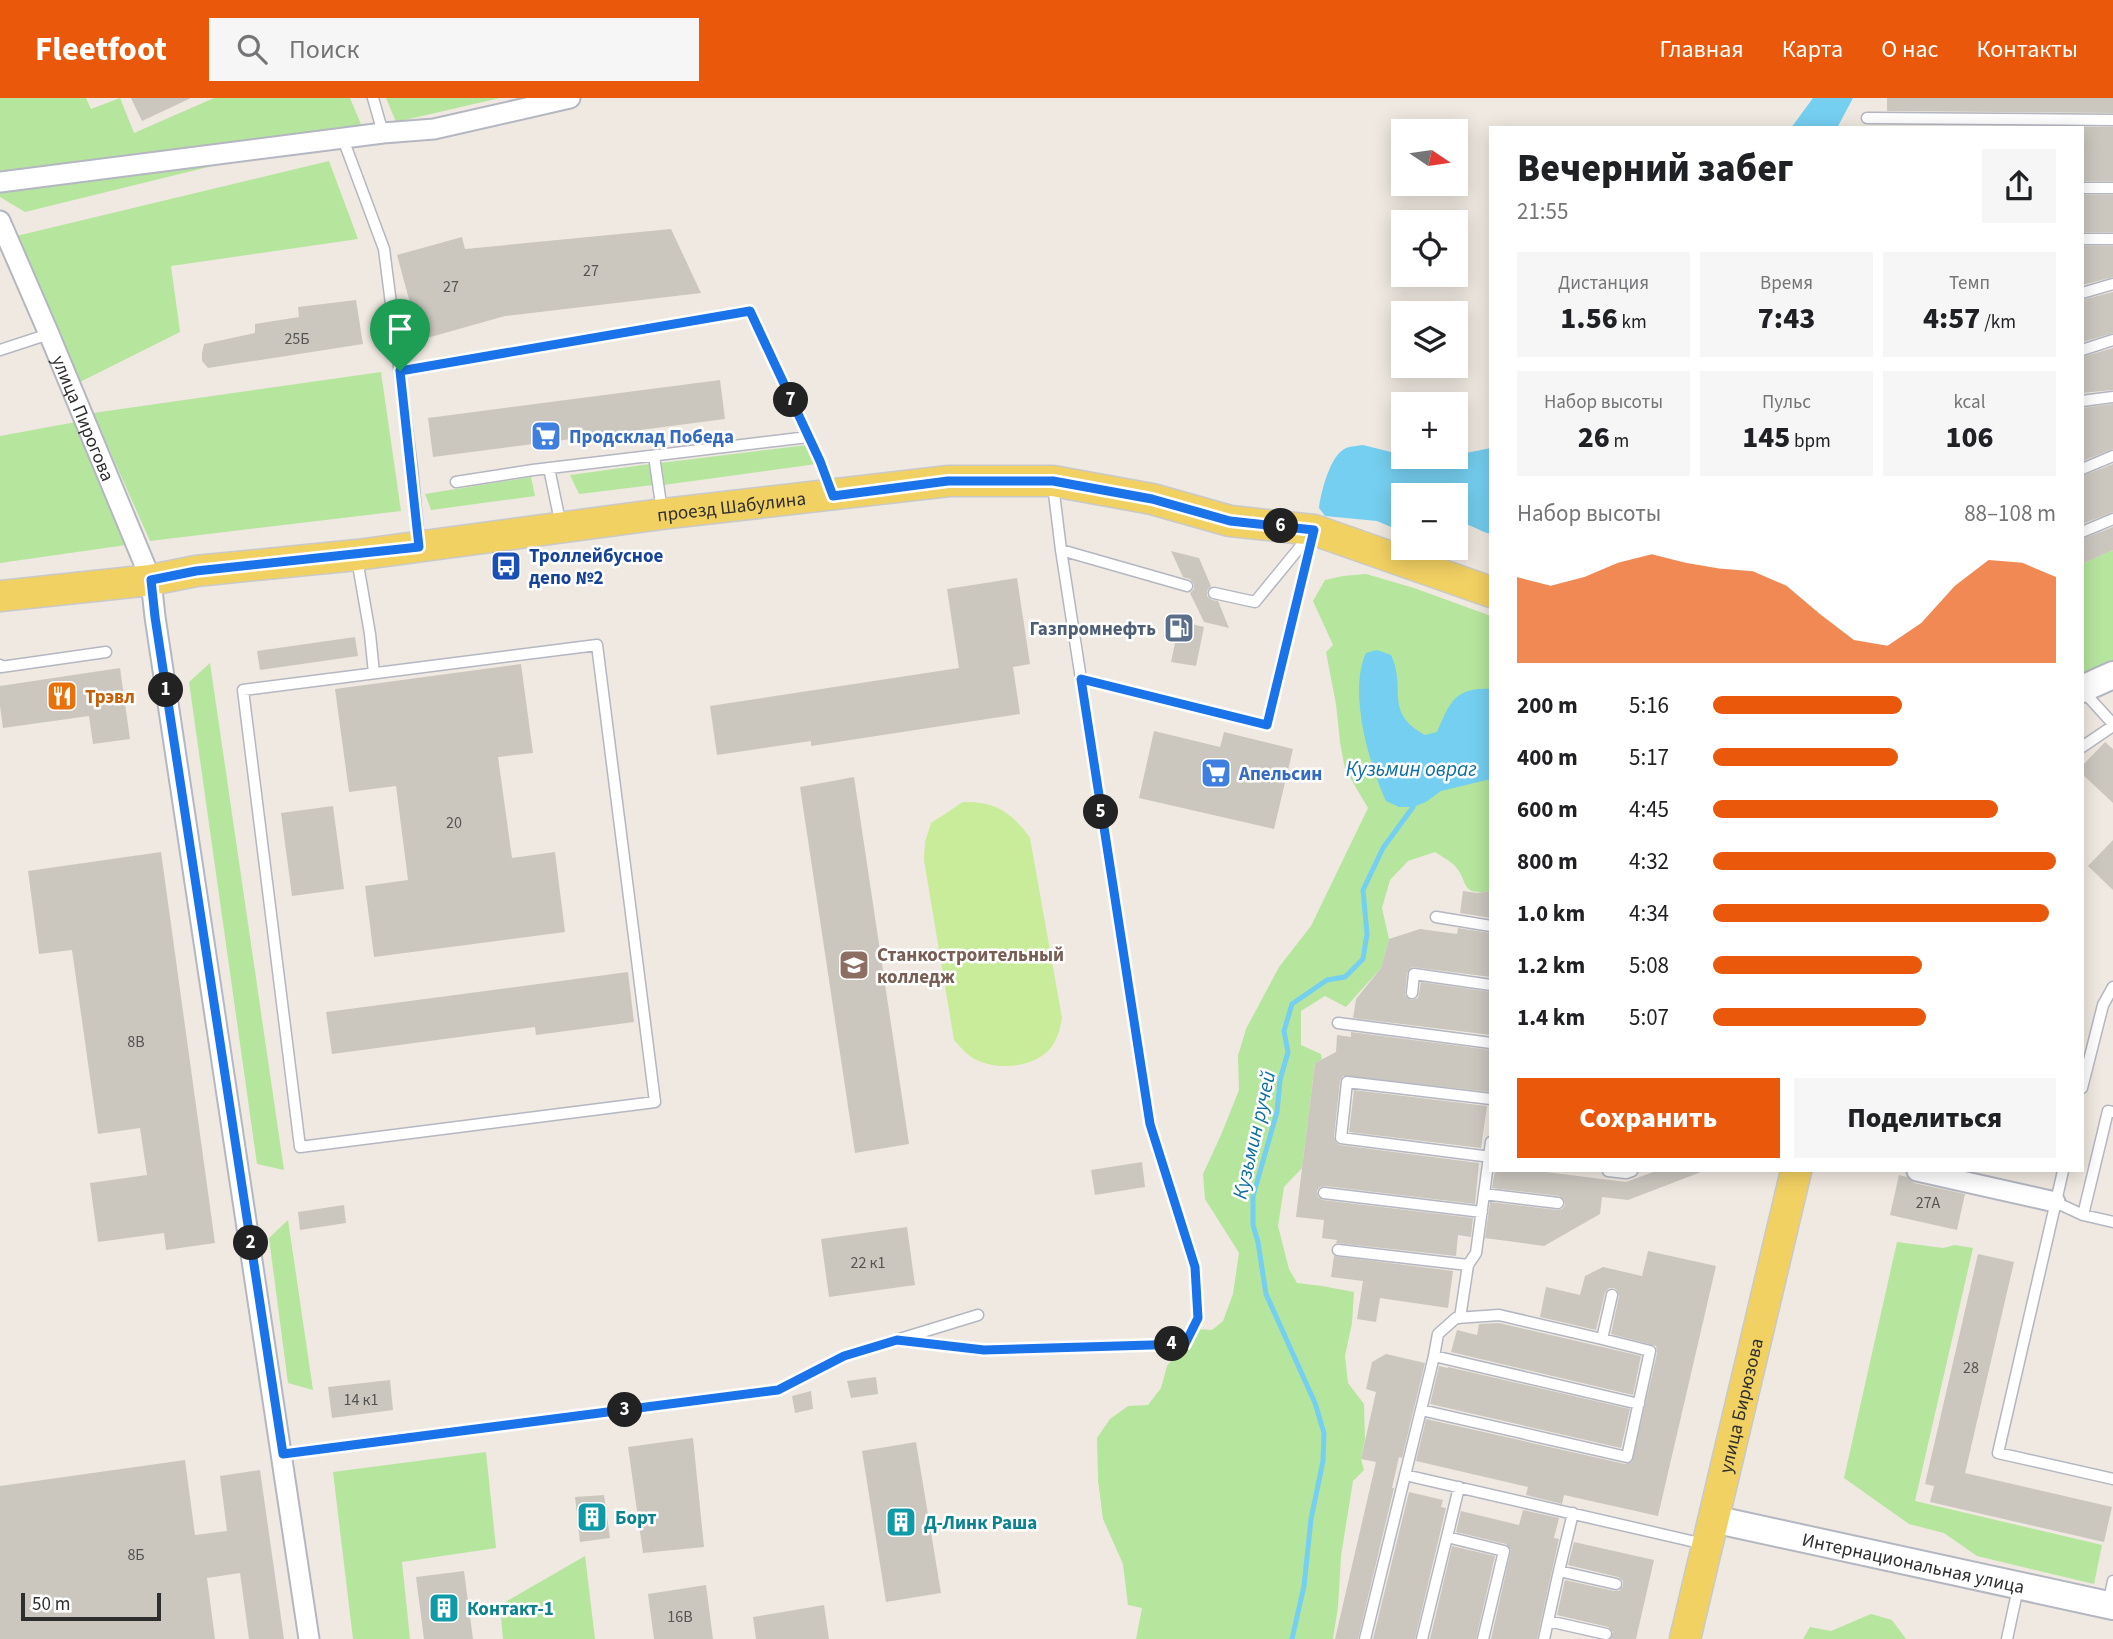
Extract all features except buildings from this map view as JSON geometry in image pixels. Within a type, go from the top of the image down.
[{"type":"main road","name":"проезд Шабулина","points":[[0,596],[151,580],[196,571],[357,555],[662,514],[948,481],[1053,481],[1152,499],[1230,521],[1314,530],[1489,592]]},
{"type":"main road","points":[[2084,689],[2113,675]]},
{"type":"main road","name":"улица Бирюзова","points":[[1685,1639],[1796,1172]]},
{"type":"main road","name":"Интернациональная улица","points":[[1711,1532],[2018,1586],[2111,1598]]},
{"type":"street","points":[[0,183],[383,133],[434,129],[570,98]]},
{"type":"street","name":"улица Пирогова","points":[[0,221],[151,580],[309,1639]]},
{"type":"street","points":[[1921,1172],[2055,1202]]},
{"type":"lane","points":[[373,98],[383,133]]},
{"type":"lane","points":[[1867,118],[2113,120]]},
{"type":"lane","points":[[343,139],[384,249],[419,547]]},
{"type":"lane","points":[[2084,188],[2113,188]]},
{"type":"lane","points":[[2084,239],[2113,239]]},
{"type":"lane","points":[[2084,292],[2113,284]]},
{"type":"lane","points":[[400,371],[750,311],[833,496]]},
{"type":"lane","points":[[0,350],[49,334]]},
{"type":"lane","points":[[2084,349],[2113,340]]},
{"type":"lane","points":[[2084,401],[2113,397]]},
{"type":"lane","points":[[456,482],[808,437]]},
{"type":"lane","points":[[654,456],[662,514]]},
{"type":"lane","points":[[2084,469],[2113,456]]},
{"type":"lane","points":[[549,468],[561,528]]},
{"type":"lane","points":[[897,1340],[984,1350],[1185,1344],[1198,1318],[1195,1267],[1150,1124],[1061,550],[1053,481]]},
{"type":"lane","points":[[2084,531],[2113,519]]},
{"type":"lane","points":[[1214,593],[1255,603],[1314,530]]},
{"type":"lane","points":[[1081,679],[1267,725],[1314,530]]},
{"type":"lane","points":[[1061,550],[1187,586]]},
{"type":"lane","points":[[357,555],[374,673]]},
{"type":"lane","points":[[597,645],[655,1102],[300,1147],[243,690],[374,673],[597,645]]},
{"type":"lane","points":[[0,664],[1,667],[106,652]]},
{"type":"lane","points":[[2084,692],[2113,725],[2084,746]]},
{"type":"lane","points":[[1436,917],[1489,926]]},
{"type":"lane","points":[[1412,993],[1415,974],[1489,985]]},
{"type":"lane","points":[[2084,1080],[2103,1005],[2113,987]]},
{"type":"lane","points":[[2103,1005],[2113,998]]},
{"type":"lane","points":[[1338,1023],[1489,1043]]},
{"type":"lane","points":[[1489,1099],[1348,1082],[1340,1138],[1489,1156]]},
{"type":"lane","points":[[2083,1215],[2108,1111],[2113,1112]]},
{"type":"lane","points":[[1460,1318],[1468,1265],[1476,1253],[1489,1162]]},
{"type":"lane","points":[[2063,1172],[1998,1453],[2113,1479]]},
{"type":"lane","points":[[1324,1193],[1482,1212]]},
{"type":"lane","points":[[1484,1195],[1558,1203]]},
{"type":"lane","points":[[2055,1202],[2083,1215],[2113,1222]]},
{"type":"lane","points":[[1338,1250],[1468,1265]]},
{"type":"lane","points":[[1602,1339],[1612,1296]]},
{"type":"lane","points":[[283,1454],[778,1390],[844,1356],[978,1315]]},
{"type":"lane","points":[[1365,1639],[1438,1334],[1456,1318],[1499,1315],[1650,1351],[1627,1457],[1421,1410]]},
{"type":"lane","points":[[1434,1356],[1639,1404]]},
{"type":"lane","points":[[1405,1475],[1573,1514],[1711,1532]]},
{"type":"lane","points":[[1422,1639],[1459,1487]]},
{"type":"lane","points":[[1544,1639],[1573,1514]]},
{"type":"lane","points":[[1447,1537],[1504,1551],[1483,1639]]},
{"type":"lane","points":[[1559,1571],[1616,1584]]},
{"type":"lane","points":[[2007,1639],[2018,1586]]},
{"type":"lane","points":[[1548,1621],[1605,1634]]},
{"type":"green space","points":[[0,98],[86,98],[91,109],[120,98],[134,133],[214,98],[350,98],[363,129],[25,212],[0,197]]},
{"type":"green space","points":[[386,98],[500,98],[396,122]]},
{"type":"green space","points":[[329,161],[358,239],[171,266],[180,332],[72,386],[8,238]]},
{"type":"green space","points":[[381,372],[401,511],[150,541],[93,413]]},
{"type":"green space","points":[[76,422],[126,545],[0,563],[0,436]]},
{"type":"green space","points":[[807,445],[816,464],[663,485],[660,463]]},
{"type":"green space","points":[[650,464],[653,485],[579,494],[570,475]]},
{"type":"green space","points":[[531,477],[535,496],[431,510],[425,494]]},
{"type":"green space","points":[[2113,550],[2113,687],[2084,686],[2084,563]]},
{"type":"green space","points":[[1366,574],[1489,615],[1489,891],[1469,889],[1454,865],[1435,852],[1408,861],[1390,880],[1382,908],[1389,939],[1381,968],[1346,1007],[1325,996],[1301,1011],[1301,1045],[1321,1054],[1322,1059],[1315,1063],[1302,1168],[1284,1187],[1278,1226],[1289,1269],[1297,1283],[1354,1292],[1352,1323],[1345,1356],[1348,1383],[1364,1404],[1365,1439],[1361,1459],[1364,1470],[1353,1481],[1341,1556],[1333,1639],[1136,1639],[1142,1608],[1128,1605],[1123,1564],[1103,1519],[1098,1480],[1097,1438],[1110,1419],[1128,1406],[1148,1405],[1161,1388],[1167,1366],[1197,1329],[1212,1330],[1223,1321],[1233,1294],[1239,1253],[1205,1199],[1203,1174],[1239,1090],[1238,1056],[1246,1029],[1279,967],[1311,926],[1368,808],[1345,769],[1326,652],[1333,645],[1313,601],[1325,580]]},
{"type":"green space","points":[[210,663],[284,1170],[257,1164],[189,682]]},
{"type":"green space","points":[[963,802],[984,804],[1001,810],[1016,821],[1030,838],[1062,1018],[1057,1037],[1050,1049],[1039,1058],[1020,1065],[999,1066],[979,1061],[954,1040],[924,860],[925,842],[931,823]]},
{"type":"green space","points":[[288,1220],[313,1390],[288,1383],[269,1238]]},
{"type":"green space","points":[[1897,1242],[1943,1248],[1955,1245],[1973,1248],[1915,1501],[2102,1545],[2094,1584],[1977,1556],[1944,1533],[1909,1524],[1844,1478]]},
{"type":"green space","points":[[486,1452],[496,1548],[402,1562],[410,1639],[353,1639],[333,1472]]},
{"type":"green space","points":[[585,1556],[595,1639],[503,1639],[500,1605]]},
{"type":"green space","points":[[1871,1614],[1892,1620],[1906,1639],[1803,1639],[1810,1627],[1831,1631]]},
{"type":"water","points":[[1813,98],[1853,98],[1838,126],[1792,126]]},
{"type":"water","points":[[1363,445],[1391,452],[1391,469],[1468,469],[1468,453],[1489,448],[1489,533],[1468,525],[1468,483],[1391,483],[1391,527],[1377,521],[1325,516],[1319,508],[1324,484],[1340,452]]},
{"type":"water","name":"Кузьмин овраг","points":[[1377,650],[1391,655],[1400,709],[1404,718],[1425,735],[1437,732],[1450,705],[1461,694],[1489,689],[1489,779],[1441,791],[1426,802],[1413,807],[1399,807],[1386,801],[1367,748],[1360,707],[1361,669],[1366,653]]},
{"type":"waterway","name":"Кузьмин ручей","points":[[1292,1639],[1304,1586],[1311,1519],[1323,1461],[1324,1433],[1315,1403],[1266,1294],[1253,1225],[1253,1196],[1277,1112],[1280,1080],[1288,1052],[1284,1031],[1292,1004],[1327,980],[1345,977],[1363,959],[1367,934],[1363,890],[1383,848],[1413,807]]},
{"type":"place","name":"Продсклад Победа","points":[[546,436]]},
{"type":"place","name":"Троллейбусное депо №2","points":[[506,566]]},
{"type":"place","name":"Газпромнефть","points":[[1179,628]]},
{"type":"place","name":"Трэвл","points":[[62,696]]},
{"type":"place","name":"Апельсин","points":[[1216,773]]},
{"type":"place","name":"Станкостроительный колледж","points":[[854,965]]},
{"type":"place","name":"Борт","points":[[592,1517]]},
{"type":"place","name":"Д-Линк Раша","points":[[901,1522]]},
{"type":"place","name":"Контакт-1","points":[[444,1608]]},
{"type":"route","points":[[750,311],[820,461],[833,496],[948,481],[1053,481],[1152,499],[1230,521],[1314,530],[1267,725],[1081,679],[1150,1124],[1195,1267],[1198,1318],[1185,1344],[984,1350],[897,1340],[844,1356],[778,1390],[283,1454],[151,580],[196,571],[419,547],[400,371],[750,311]]}]
